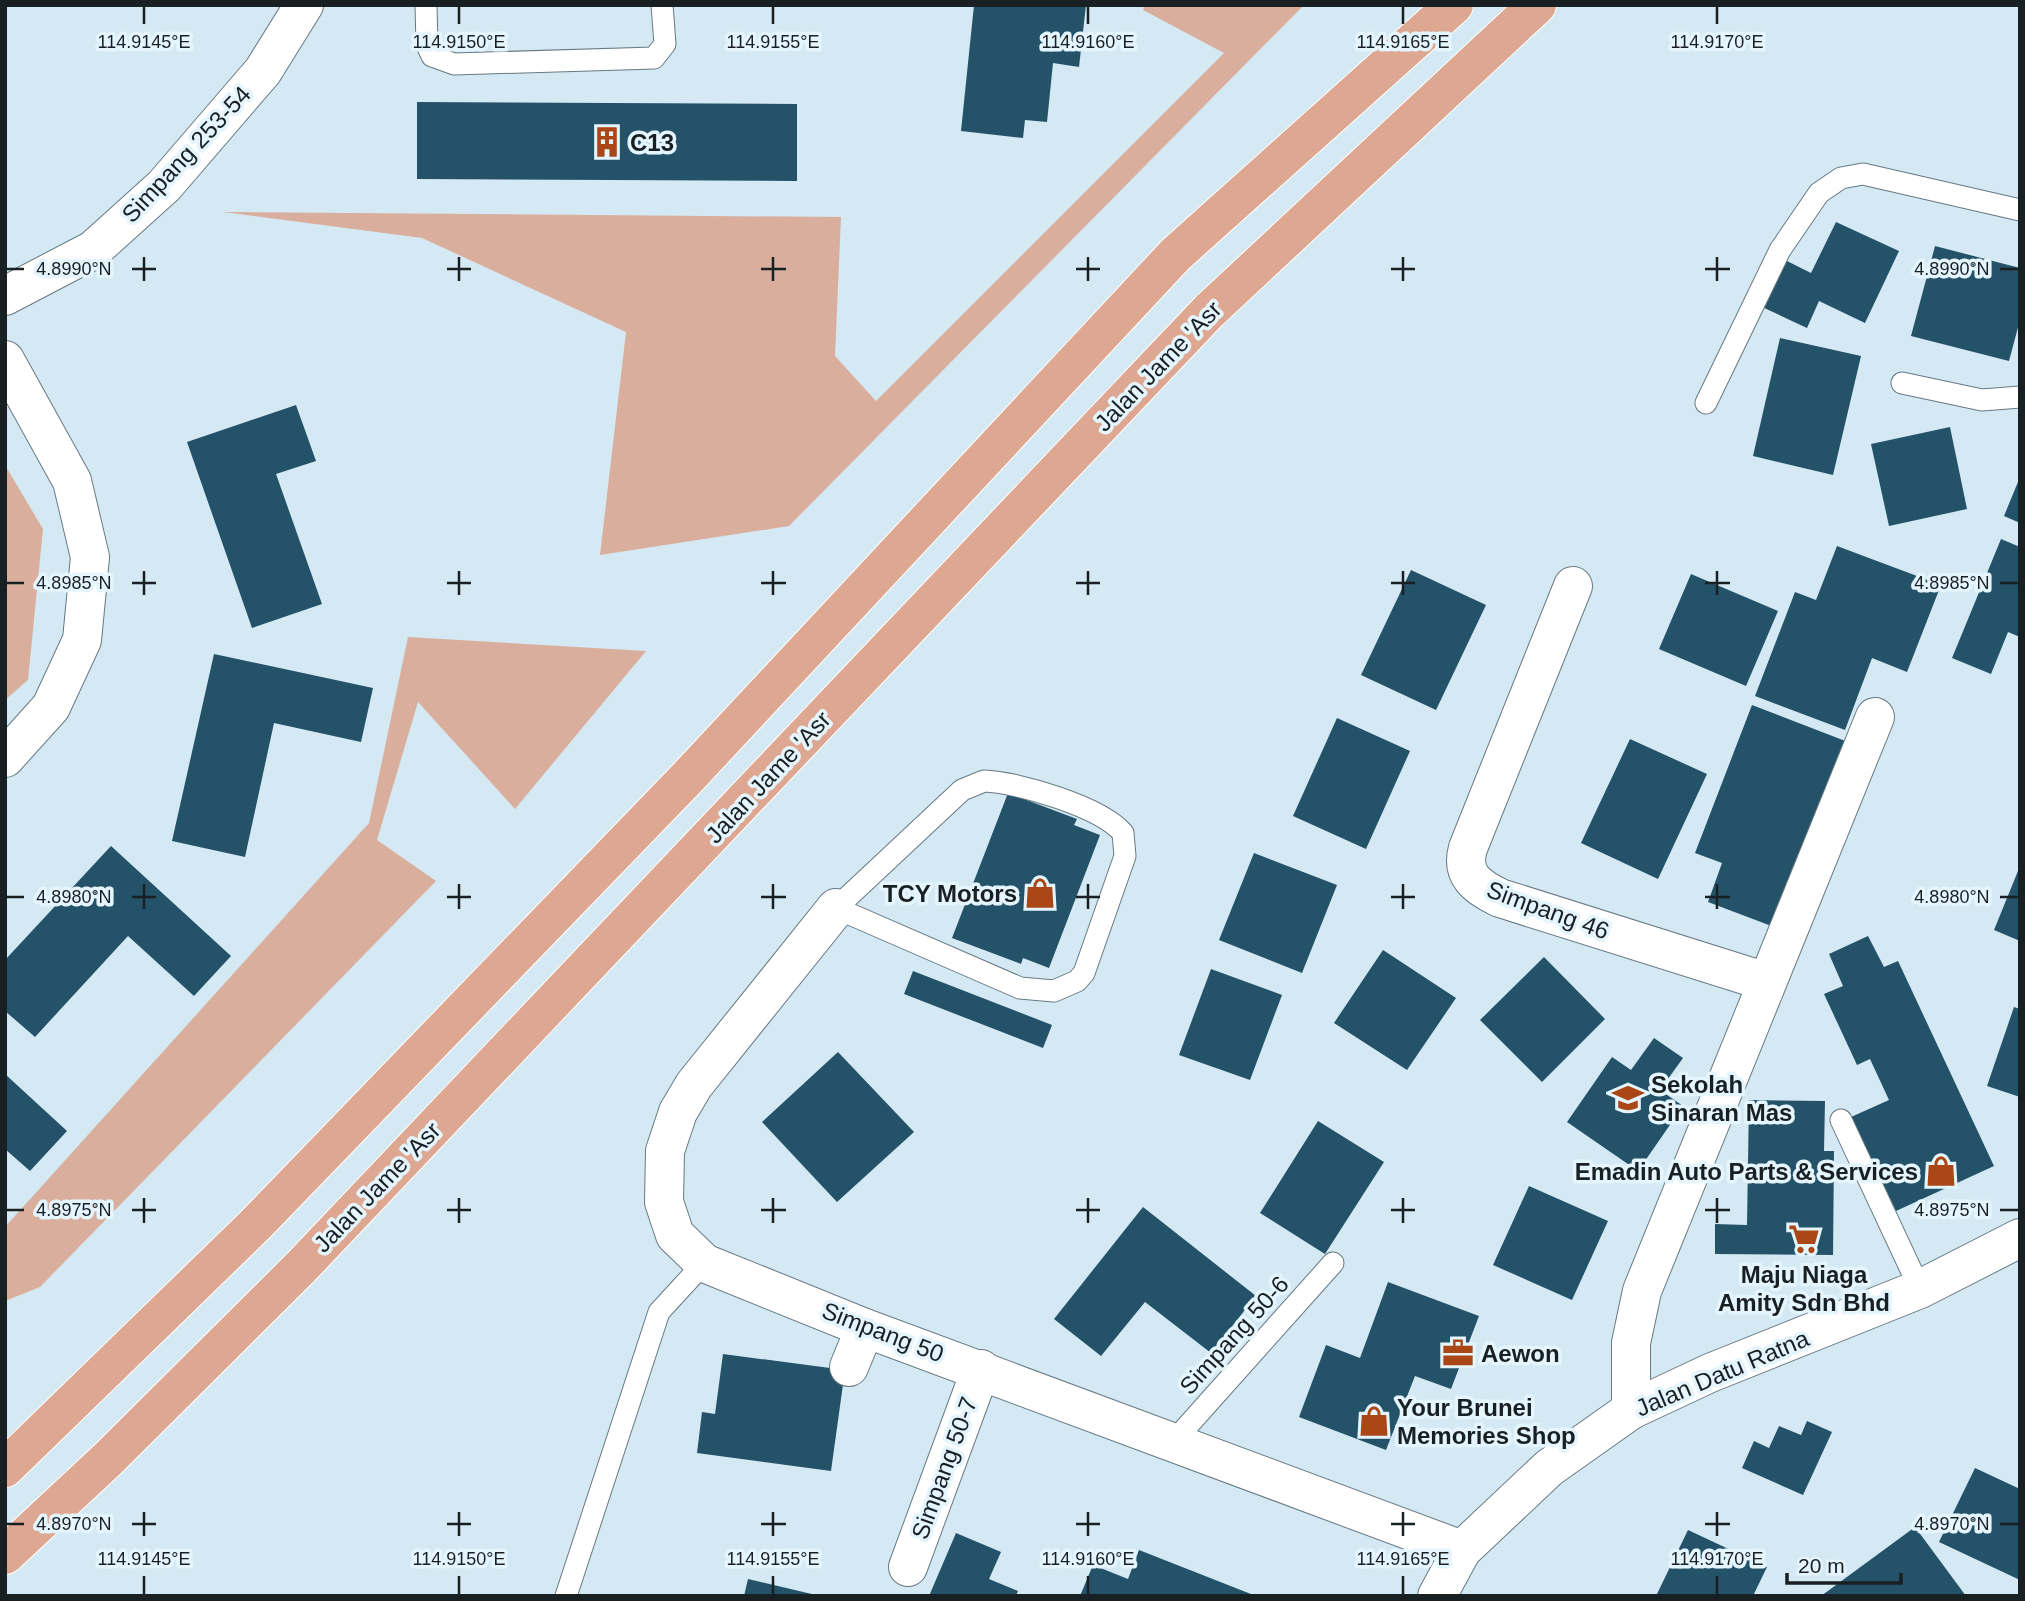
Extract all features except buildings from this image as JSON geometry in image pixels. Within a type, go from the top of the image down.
[{"type":"main road","points":[[5,1468],[255,1225],[563,906],[1175,255],[1454,5]]},
{"type":"main road","name":"Jalan Jame 'Asr","points":[[5,1555],[108,1459],[301,1267],[1209,311],[1537,5]]},
{"type":"street","name":"Simpang 253-54","points":[[5,296],[93,250],[164,186],[263,71],[304,5]]},
{"type":"street","points":[[5,360],[72,481],[90,556],[82,640],[51,706],[5,758]]},
{"type":"street","name":"Simpang 46","points":[[1573,586],[1468,848],[1464,862],[1469,877],[1480,888],[1500,898],[1767,982]]},
{"type":"street","points":[[1631,1410],[1631,1343],[1642,1291],[1875,717]]},
{"type":"street","name":"Simpang 50","points":[[836,908],[694,1085],[678,1112],[665,1151],[664,1202],[675,1236],[704,1263],[865,1328],[1462,1550]]},
{"type":"street","name":"Jalan Datu Ratna","points":[[1437,1596],[1462,1550],[1549,1468],[1631,1410],[1710,1373],[1920,1289],[2020,1238]]},
{"type":"street","points":[[849,1367],[865,1328]]},
{"type":"street","name":"Simpang 50-7","points":[[908,1567],[981,1369]]},
{"type":"lane","points":[[426,5],[427,45],[432,56],[454,64],[654,58],[665,44],[662,5]]},
{"type":"lane","points":[[1706,403],[1780,250],[1819,193],[1841,178],[1863,174],[2020,210]]},
{"type":"lane","points":[[1902,383],[1982,400],[2020,397]]},
{"type":"lane","points":[[984,780],[1007,782],[1104,815],[1123,833],[1125,856],[1084,972],[1077,981],[1054,991],[1020,988],[836,908],[962,790],[984,780]]},
{"type":"lane","points":[[1841,1120],[1920,1289]]},
{"type":"lane","points":[[566,1596],[659,1312],[704,1263]]},
{"type":"lane","name":"Simpang 50-6","points":[[1174,1441],[1333,1263]]},
{"type":"shaded area","points":[[1145,5],[1304,5],[789,526],[600,555],[626,332],[422,238],[223,212],[841,217],[835,356],[876,401],[1224,53],[1143,10]]},
{"type":"shaded area","points":[[5,465],[43,529],[28,680],[5,700]]},
{"type":"shaded area","points":[[408,637],[646,651],[515,809],[418,702],[377,840],[436,881],[40,1287],[5,1301],[5,1227],[369,823]]},
{"type":"place","name":"C13","points":[[607,142]]},
{"type":"place","name":"TCY Motors","points":[[1040,893]]},
{"type":"place","name":"Sekolah Sinaran Mas","points":[[1628,1098]]},
{"type":"place","name":"Emadin Auto Parts & Services","points":[[1941,1171]]},
{"type":"place","name":"Maju Niaga Amity Sdn Bhd","points":[[1804,1239]]},
{"type":"place","name":"Aewon","points":[[1458,1353]]},
{"type":"place","name":"Your Brunei Memories Shop","points":[[1374,1421]]}]
